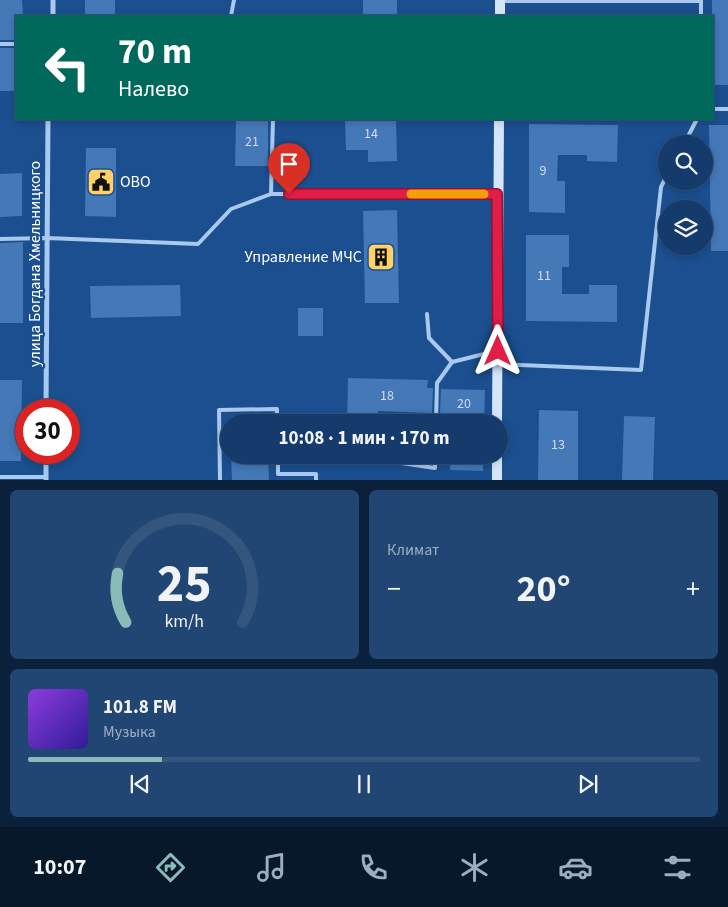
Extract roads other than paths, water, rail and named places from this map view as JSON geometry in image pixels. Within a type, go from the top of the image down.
[{"type":"street","points":[[53,0],[53,15]]},
{"type":"street","points":[[500,0],[500,15]]},
{"type":"street","name":"улица Богдана Хмельницкого","points":[[46,399],[48,120]]},
{"type":"street","points":[[497,414],[497,194],[499,120]]},
{"type":"street","points":[[497,414],[499,120]]},
{"type":"street","points":[[46,464],[46,478]]},
{"type":"street","points":[[497,464],[497,480]]},
{"type":"lane","points":[[231,15],[234,0]]},
{"type":"lane","points":[[500,0],[701,1],[701,15]]},
{"type":"lane","points":[[0,44],[15,44]]},
{"type":"lane","points":[[714,109],[728,109]]},
{"type":"lane","points":[[270,194],[272,120]]},
{"type":"lane","points":[[689,135],[696,120]]},
{"type":"lane","points":[[498,364],[641,370],[661,190]]},
{"type":"lane","points":[[0,239],[47,238],[198,244],[231,209],[270,194],[497,194]]},
{"type":"lane","points":[[426,314],[429,338],[452,362]]},
{"type":"lane","points":[[436,414],[437,383],[452,362],[498,351]]},
{"type":"lane","points":[[220,480],[219,410],[277,409],[277,414]]},
{"type":"lane","points":[[278,464],[278,474],[316,474],[316,480]]},
{"type":"lane","points":[[408,464],[435,468],[435,464]]},
{"type":"lane","points":[[0,477],[46,478]]},
{"type":"place","name":"ОВО","points":[[101,182]]},
{"type":"place","name":"Управление МЧС","points":[[381,257]]}]
